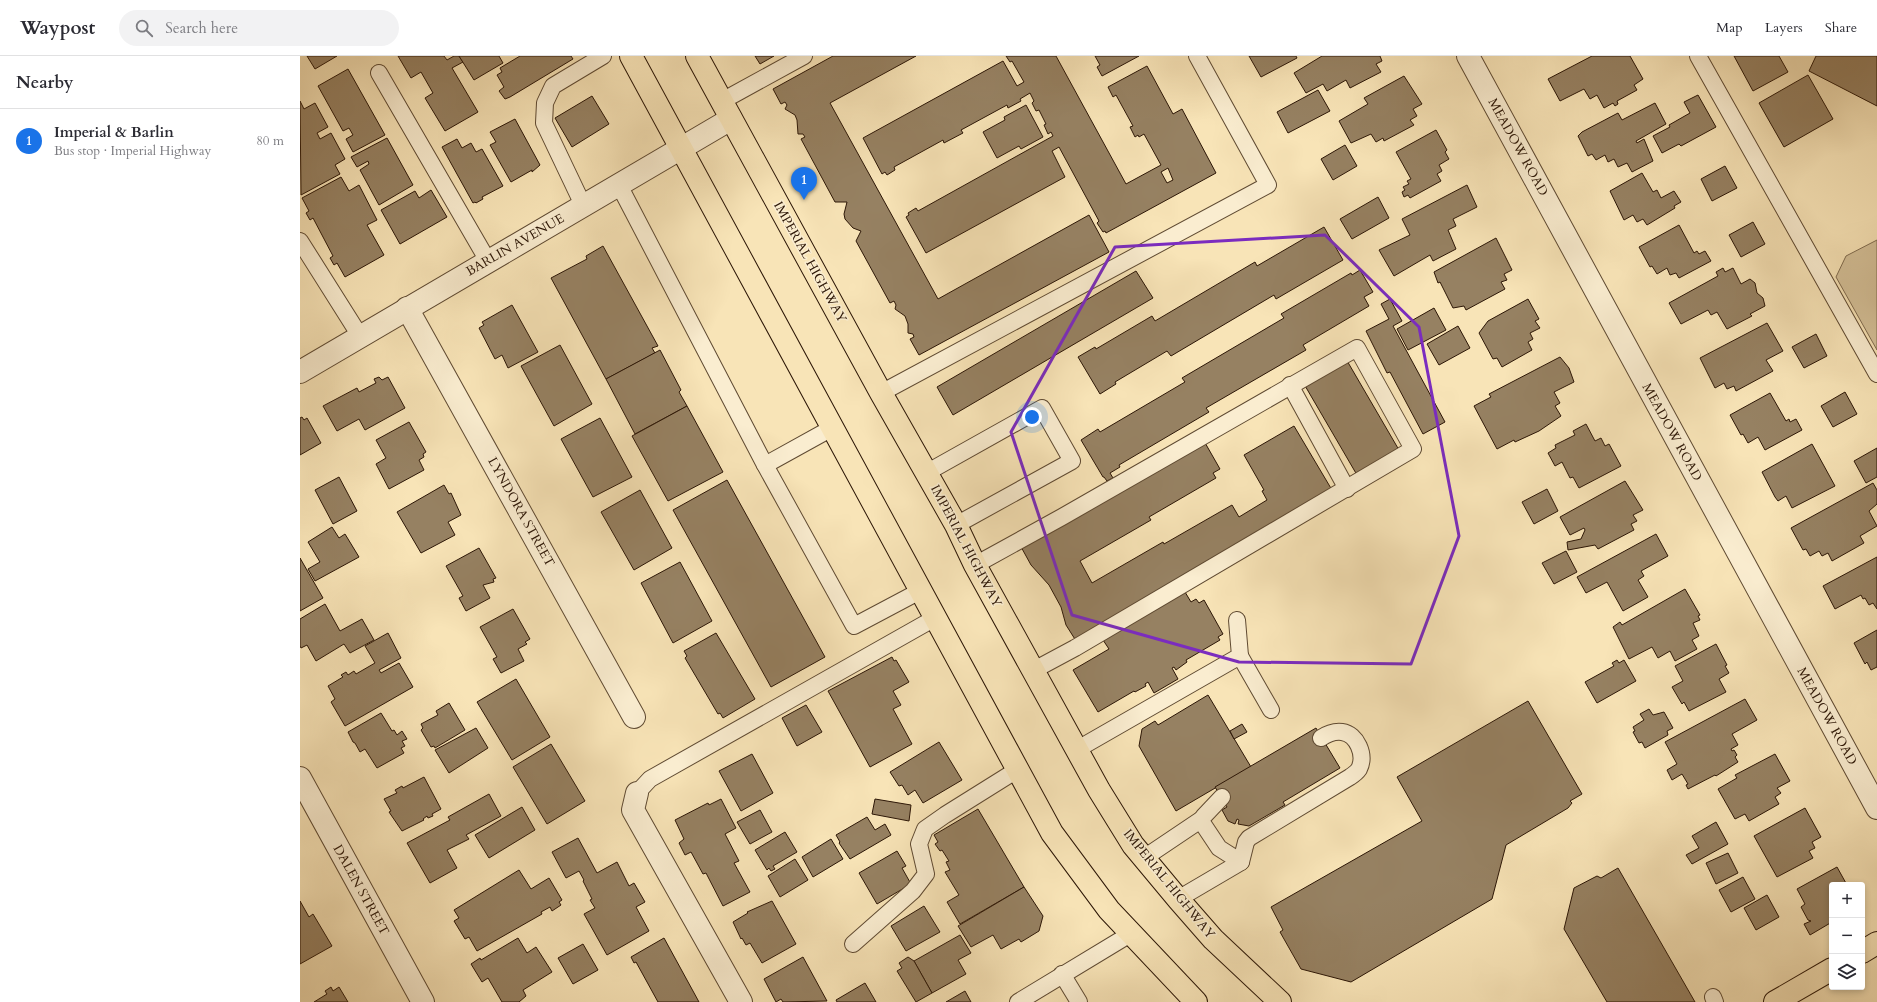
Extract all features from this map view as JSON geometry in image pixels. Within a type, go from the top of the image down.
[{"type":"main road","points":[[631,56],[1052,833],[1109,910],[1196,1002]]},
{"type":"main road","name":"IMPERIAL HIGHWAY","points":[[697,56],[881,393],[956,525],[975,565],[1102,796],[1144,858],[1178,900],[1212,939],[1280,1002]]},
{"type":"main road","points":[[1865,950],[1877,943]]},
{"type":"main road","points":[[1775,1002],[1829,971]]},
{"type":"street","name":"MEADOW ROAD","points":[[1468,56],[1877,808]]},
{"type":"street","name":"BARLIN AVENUE","points":[[300,372],[681,147],[727,110]]},
{"type":"street","name":"LYNDORA STREET","points":[[407,308],[634,717]]},
{"type":"street","name":"DALEN STREET","points":[[300,778],[423,1002]]},
{"type":"street","points":[[637,793],[633,810],[741,1002]]},
{"type":"lane","points":[[583,205],[544,123],[545,103],[553,86],[603,56]]},
{"type":"lane","points":[[727,110],[804,56]]},
{"type":"lane","points":[[881,393],[1268,185],[1198,56]]},
{"type":"lane","points":[[1698,56],[1877,374]]},
{"type":"lane","points":[[379,73],[488,261]]},
{"type":"lane","points":[[619,185],[765,465],[854,626],[920,591]]},
{"type":"lane","points":[[300,241],[360,336]]},
{"type":"lane","points":[[975,565],[1062,517],[1290,385],[1357,348],[1413,449],[1075,648],[1034,670]]},
{"type":"lane","points":[[1290,385],[1347,489]]},
{"type":"lane","points":[[926,473],[1042,408],[1072,461],[956,525]]},
{"type":"lane","points":[[765,465],[832,428]]},
{"type":"lane","points":[[637,793],[650,780],[935,618]]},
{"type":"lane","points":[[1237,620],[1240,656],[1271,710]]},
{"type":"lane","points":[[1076,750],[1240,656]]},
{"type":"lane","points":[[1178,900],[1242,862],[1246,842],[1249,838],[1350,777],[1359,769],[1362,759],[1361,751],[1351,735],[1336,732],[1330,733],[1321,738]]},
{"type":"lane","points":[[853,944],[913,891],[926,874],[919,844],[926,829],[945,815],[1018,770]]},
{"type":"lane","points":[[1144,858],[1202,819],[1222,797]]},
{"type":"lane","points":[[1202,819],[1203,824],[1219,848],[1242,862]]},
{"type":"lane","points":[[1018,1002],[1132,933]]},
{"type":"lane","points":[[1062,974],[1079,1002]]},
{"type":"highlighted area","points":[[1325,235],[1419,327],[1459,536],[1411,664],[1239,662],[1072,615],[1011,432],[1115,247]]},
{"type":"shaded area","points":[[1877,240],[1877,350],[1836,277],[1846,256]]},
{"type":"building","points":[[307,56],[337,56],[315,69]]},
{"type":"building","points":[[398,56],[444,56],[447,60],[454,56],[459,56],[463,62],[452,68],[478,112],[445,131],[425,98],[433,93],[421,72],[411,78]]},
{"type":"building","points":[[459,56],[499,56],[503,63],[474,80]]},
{"type":"building","points":[[520,56],[571,56],[573,59],[505,99],[499,91],[504,87],[497,75],[502,72],[500,68]]},
{"type":"building","points":[[755,56],[774,56],[760,64]]},
{"type":"building","points":[[833,56],[916,56],[830,103],[938,299],[1089,215],[1109,252],[919,355],[910,339],[914,337],[913,334],[908,333],[908,324],[905,316],[895,309],[896,305],[894,301],[890,303],[856,241],[861,231],[853,228],[845,219],[844,214],[847,202],[835,202],[801,139],[805,137],[803,134],[798,134],[795,115],[785,109],[787,105],[785,102],[781,104],[773,89]]},
{"type":"building","points":[[1006,56],[1056,56],[1126,184],[1161,165],[1144,134],[1139,137],[1138,135],[1135,137],[1130,127],[1133,126],[1116,95],[1113,97],[1108,87],[1147,66],[1173,114],[1182,109],[1216,173],[1106,233],[1105,231],[1103,232],[1097,223],[1099,221],[1059,147],[1052,151],[1065,177],[926,253],[906,217],[909,215],[908,213],[916,208],[918,211],[1053,136],[1051,132],[1048,134],[1044,125],[1046,124],[1039,110],[1036,111],[1032,103],[1034,101],[1030,93],[1020,99],[1021,101],[1008,108],[1007,105],[961,130],[963,133],[944,143],[943,140],[894,167],[895,170],[887,175],[885,172],[882,174],[863,138],[1003,61],[1017,86],[1024,82],[1012,61],[1010,62]],"holes":[[[1168,168],[1173,180],[1167,183],[1161,172]]]},
{"type":"building","points":[[1095,56],[1139,56],[1102,76],[1097,67],[1100,65]]},
{"type":"building","points":[[1249,56],[1296,56],[1297,58],[1261,77]]},
{"type":"building","points":[[1322,56],[1380,56],[1382,61],[1376,64],[1381,72],[1350,88],[1346,80],[1327,91],[1323,84],[1306,93],[1294,73]]},
{"type":"building","points":[[1592,56],[1630,56],[1643,79],[1634,85],[1637,90],[1617,101],[1618,104],[1615,106],[1613,103],[1604,108],[1597,95],[1590,99],[1584,89],[1560,101],[1548,79]]},
{"type":"building","points":[[1734,56],[1779,56],[1788,72],[1753,91]]},
{"type":"building","points":[[1816,56],[1877,56],[1877,106],[1809,71]]},
{"type":"building","points":[[348,69],[385,135],[353,152],[346,139],[353,135],[349,128],[343,131],[318,86]]},
{"type":"building","points":[[1808,75],[1833,119],[1784,147],[1759,103]]},
{"type":"building","points":[[1404,76],[1422,104],[1413,109],[1417,116],[1410,120],[1414,125],[1384,141],[1383,138],[1376,142],[1371,134],[1351,143],[1339,121],[1368,104],[1364,98]]},
{"type":"building","points":[[1318,90],[1330,111],[1288,133],[1277,112]]},
{"type":"building","points":[[1698,95],[1716,127],[1681,146],[1679,144],[1662,153],[1653,136],[1670,127],[1669,125],[1690,113],[1684,102]]},
{"type":"building","points":[[592,96],[609,124],[572,147],[555,118]]},
{"type":"building","points":[[300,101],[304,109],[315,103],[328,127],[317,133],[320,139],[331,133],[345,159],[335,165],[340,174],[301,195]]},
{"type":"building","points":[[1655,103],[1666,124],[1636,141],[1637,143],[1644,139],[1653,161],[1632,172],[1627,163],[1618,167],[1614,159],[1608,162],[1605,155],[1596,160],[1592,154],[1588,156],[1578,136],[1582,132],[1618,113],[1622,120]]},
{"type":"building","points":[[1026,105],[1043,137],[1021,149],[1019,146],[997,158],[983,132],[1005,120],[1004,117]]},
{"type":"building","points":[[515,119],[540,165],[532,172],[532,170],[511,182],[490,145],[496,142],[490,132]]},
{"type":"building","points":[[1436,130],[1447,150],[1445,152],[1449,159],[1439,165],[1442,171],[1437,174],[1441,181],[1410,198],[1408,195],[1404,197],[1402,192],[1405,190],[1403,187],[1409,184],[1407,181],[1411,179],[1396,152]]},
{"type":"building","points":[[387,138],[413,185],[379,205],[360,170],[369,164],[368,161],[357,167],[351,157]]},
{"type":"building","points":[[457,139],[462,148],[471,143],[476,152],[482,149],[503,186],[482,197],[483,199],[476,203],[473,203],[442,147]]},
{"type":"building","points":[[1345,145],[1357,166],[1333,180],[1321,159]]},
{"type":"building","points":[[1725,166],[1737,188],[1712,201],[1701,179]]},
{"type":"building","points":[[1642,173],[1653,192],[1657,190],[1661,198],[1674,191],[1681,202],[1674,206],[1675,208],[1647,225],[1643,219],[1637,222],[1633,215],[1624,220],[1610,191]]},
{"type":"building","points":[[341,177],[349,191],[359,185],[377,220],[367,225],[384,255],[345,277],[337,263],[334,265],[330,258],[333,256],[313,218],[310,220],[306,213],[309,211],[302,198]]},
{"type":"building","points":[[1467,185],[1477,207],[1453,219],[1456,226],[1448,230],[1456,249],[1433,261],[1430,255],[1394,276],[1379,250],[1410,235],[1402,219]]},
{"type":"building","points":[[431,190],[447,217],[400,244],[381,210],[415,191],[419,198]]},
{"type":"building","points":[[1378,197],[1389,218],[1352,239],[1340,219]]},
{"type":"building","points":[[1753,222],[1765,244],[1741,257],[1729,235]]},
{"type":"building","points":[[1679,225],[1694,253],[1697,251],[1699,254],[1705,251],[1711,261],[1679,278],[1676,273],[1670,275],[1667,268],[1657,274],[1652,266],[1650,267],[1639,247]]},
{"type":"building","points":[[1324,227],[1343,260],[1276,299],[1274,295],[1171,356],[1167,351],[1115,382],[1116,384],[1100,394],[1078,357],[1095,347],[1096,349],[1152,316],[1155,321],[1255,262],[1257,266]]},
{"type":"building","points":[[1496,238],[1512,270],[1504,274],[1507,280],[1501,282],[1505,289],[1466,310],[1464,306],[1453,308],[1440,282],[1438,283],[1434,272]]},
{"type":"building","points":[[603,246],[658,346],[652,348],[655,353],[606,379],[551,278],[587,259],[586,256]]},
{"type":"building","points":[[1723,268],[1725,272],[1733,268],[1741,284],[1750,279],[1755,283],[1757,293],[1763,298],[1765,306],[1750,314],[1752,316],[1727,329],[1717,312],[1711,315],[1708,310],[1681,324],[1669,303],[1718,276],[1716,272]]},
{"type":"building","points":[[1360,270],[1373,292],[1364,297],[1369,306],[1303,345],[1306,350],[1206,408],[1209,412],[1119,465],[1120,467],[1110,473],[1113,478],[1107,481],[1103,477],[1081,440],[1098,429],[1100,432],[1185,382],[1182,378],[1284,318],[1281,314],[1351,273],[1352,275]]},
{"type":"building","points":[[1136,271],[1153,298],[953,415],[937,387]]},
{"type":"building","points":[[1390,299],[1402,321],[1393,326],[1445,422],[1423,434],[1390,372],[1387,373],[1366,331],[1389,319],[1381,304]]},
{"type":"building","points":[[1528,299],[1539,319],[1535,321],[1540,328],[1530,333],[1533,339],[1528,342],[1532,350],[1502,367],[1497,358],[1493,359],[1479,333],[1488,321]]},
{"type":"building","points":[[512,305],[538,352],[508,368],[502,355],[495,359],[479,328],[484,325],[482,322]]},
{"type":"building","points":[[1434,308],[1446,330],[1408,350],[1397,329]]},
{"type":"building","points":[[1767,323],[1783,351],[1766,360],[1773,371],[1736,391],[1734,386],[1727,389],[1724,383],[1715,388],[1700,358]]},
{"type":"building","points":[[1458,326],[1470,348],[1439,365],[1427,344]]},
{"type":"building","points":[[1816,334],[1827,356],[1804,368],[1792,347]]},
{"type":"building","points":[[560,345],[592,404],[554,426],[521,366]]},
{"type":"building","points":[[660,350],[681,390],[679,392],[687,406],[635,434],[606,379]]},
{"type":"building","points":[[1560,357],[1569,368],[1574,382],[1554,392],[1560,403],[1555,406],[1561,416],[1539,431],[1515,442],[1514,440],[1497,449],[1474,406],[1491,397],[1489,394]]},
{"type":"building","points":[[1346,359],[1399,450],[1357,475],[1304,384]]},
{"type":"building","points":[[379,377],[382,380],[388,377],[405,408],[365,430],[359,419],[337,431],[323,406],[357,388],[359,392],[376,383],[374,379]]},
{"type":"building","points":[[1845,392],[1857,414],[1833,427],[1821,406]]},
{"type":"building","points":[[1770,393],[1786,421],[1789,419],[1790,422],[1796,419],[1802,430],[1765,450],[1758,437],[1748,443],[1743,434],[1741,435],[1730,415]]},
{"type":"building","points":[[687,406],[723,472],[668,501],[632,436]]},
{"type":"building","points":[[302,417],[304,420],[307,418],[321,443],[300,455],[300,418]]},
{"type":"building","points":[[600,418],[632,477],[593,497],[561,439]]},
{"type":"building","points":[[409,422],[426,452],[423,454],[424,457],[419,460],[424,470],[389,489],[376,464],[386,458],[376,440]]},
{"type":"building","points":[[1586,424],[1595,441],[1601,438],[1605,446],[1609,444],[1621,466],[1579,488],[1573,477],[1570,478],[1562,462],[1555,466],[1548,453],[1556,448],[1555,445],[1575,435],[1573,431]]},
{"type":"building","points":[[1294,426],[1332,490],[1078,644],[1066,625],[1061,607],[1049,585],[1031,565],[1020,545],[1204,441],[1220,469],[1213,473],[1216,478],[1149,517],[1151,520],[1080,561],[1092,583],[1163,542],[1164,544],[1232,505],[1239,517],[1267,500],[1262,491],[1264,490],[1244,455]]},
{"type":"building","points":[[1812,444],[1835,486],[1792,508],[1786,496],[1778,501],[1762,472]]},
{"type":"building","points":[[1877,448],[1877,477],[1866,483],[1854,461]]},
{"type":"building","points":[[339,477],[357,511],[333,524],[315,490]]},
{"type":"building","points":[[727,480],[825,657],[771,687],[673,510]]},
{"type":"building","points":[[1625,481],[1643,510],[1633,515],[1637,521],[1631,524],[1634,530],[1598,549],[1595,545],[1568,550],[1567,542],[1581,539],[1585,530],[1584,528],[1570,535],[1560,517]]},
{"type":"building","points":[[1873,483],[1877,490],[1877,504],[1869,511],[1877,526],[1860,536],[1864,543],[1832,561],[1828,553],[1822,556],[1819,551],[1810,556],[1806,549],[1803,550],[1791,528]]},
{"type":"building","points":[[444,485],[449,494],[451,493],[461,515],[448,522],[455,535],[421,553],[397,512]]},
{"type":"building","points":[[1547,489],[1558,511],[1534,524],[1522,502]]},
{"type":"building","points":[[640,490],[672,548],[634,570],[601,512]]},
{"type":"building","points":[[332,527],[339,538],[345,534],[359,557],[315,581],[308,569],[320,562],[308,542]]},
{"type":"building","points":[[1656,534],[1668,556],[1641,571],[1644,576],[1638,580],[1648,597],[1623,611],[1607,582],[1586,593],[1577,577]]},
{"type":"building","points":[[479,548],[496,578],[493,579],[494,582],[483,585],[490,598],[466,611],[459,598],[463,596],[446,566]]},
{"type":"building","points":[[1566,551],[1577,572],[1554,584],[1542,563]]},
{"type":"building","points":[[1877,557],[1877,609],[1873,603],[1869,605],[1865,598],[1863,599],[1861,595],[1835,609],[1823,586]]},
{"type":"building","points":[[300,558],[323,598],[300,611]]},
{"type":"building","points":[[680,562],[712,621],[673,643],[641,583]]},
{"type":"building","points":[[1685,589],[1700,615],[1698,616],[1700,620],[1693,623],[1699,636],[1692,640],[1697,649],[1675,661],[1670,651],[1658,658],[1652,647],[1629,659],[1613,627],[1620,622],[1622,625]]},
{"type":"building","points":[[1185,592],[1191,602],[1196,599],[1199,603],[1204,600],[1223,634],[1218,637],[1220,640],[1186,660],[1187,662],[1176,670],[1174,667],[1172,668],[1178,679],[1154,693],[1148,682],[1145,684],[1146,686],[1135,692],[1134,691],[1098,712],[1073,670],[1109,649],[1103,640]]},
{"type":"building","points":[[325,604],[340,631],[362,619],[374,640],[350,653],[344,644],[316,661],[307,645],[301,648],[300,646],[300,619]]},
{"type":"building","points":[[513,609],[530,639],[525,642],[527,644],[518,649],[524,661],[501,673],[493,659],[497,657],[480,627]]},
{"type":"building","points":[[1877,630],[1877,667],[1871,670],[1867,662],[1865,664],[1854,643]]},
{"type":"building","points":[[388,633],[401,658],[379,670],[381,673],[399,663],[413,687],[345,726],[331,702],[335,699],[328,686],[343,677],[341,675],[346,672],[348,675],[354,671],[356,674],[375,663],[365,646]]},
{"type":"building","points":[[716,633],[755,699],[723,718],[720,713],[718,714],[685,658],[687,656],[684,651]]},
{"type":"building","points":[[1716,644],[1727,665],[1725,666],[1729,673],[1719,679],[1726,692],[1689,711],[1684,702],[1682,704],[1672,687],[1683,681],[1675,666]]},
{"type":"building","points":[[892,657],[894,661],[896,660],[909,682],[893,691],[901,705],[893,709],[912,744],[870,767],[828,691]]},
{"type":"building","points":[[1617,660],[1619,663],[1624,660],[1636,681],[1597,703],[1585,682],[1614,666],[1612,663]]},
{"type":"building","points":[[516,679],[550,737],[512,760],[477,702]]},
{"type":"building","points":[[1208,695],[1251,767],[1176,811],[1139,746],[1142,729],[1155,721],[1158,725]]},
{"type":"building","points":[[1745,699],[1757,720],[1732,734],[1738,745],[1731,749],[1732,751],[1734,750],[1737,755],[1735,757],[1738,762],[1716,776],[1715,775],[1688,789],[1686,785],[1688,784],[1682,774],[1672,780],[1667,770],[1677,764],[1665,742]]},
{"type":"building","points":[[1528,701],[1582,794],[1570,801],[1572,803],[1568,808],[1506,845],[1492,899],[1351,982],[1301,969],[1280,932],[1283,930],[1271,907],[1422,821],[1397,777]]},
{"type":"building","points":[[449,703],[465,730],[435,748],[434,746],[431,747],[421,730],[423,728],[421,724],[438,715],[436,711]]},
{"type":"building","points":[[806,705],[822,732],[797,746],[782,718]]},
{"type":"building","points":[[1649,709],[1653,715],[1664,712],[1673,728],[1667,731],[1668,735],[1645,748],[1642,742],[1639,743],[1633,732],[1635,731],[1633,727],[1644,720],[1640,714]]},
{"type":"building","points":[[381,713],[392,731],[394,730],[397,735],[402,731],[407,739],[402,741],[405,746],[401,748],[404,753],[377,768],[365,749],[360,752],[348,732]]},
{"type":"building","points":[[1242,724],[1247,732],[1234,739],[1230,731]]},
{"type":"building","points":[[476,728],[488,748],[449,773],[435,750]]},
{"type":"building","points":[[1316,728],[1340,768],[1283,802],[1285,805],[1249,826],[1238,824],[1239,820],[1237,819],[1235,824],[1228,821],[1222,810],[1227,807],[1215,787]]},
{"type":"building","points":[[939,742],[962,780],[923,803],[915,790],[908,795],[902,785],[899,786],[890,772]]},
{"type":"building","points":[[551,744],[585,801],[547,824],[513,767]]},
{"type":"building","points":[[752,754],[773,793],[741,811],[719,771]]},
{"type":"building","points":[[1775,754],[1790,781],[1777,788],[1781,793],[1775,797],[1779,804],[1749,821],[1745,814],[1735,819],[1718,789],[1737,778],[1735,775]]},
{"type":"building","points":[[424,777],[441,809],[432,814],[433,816],[428,818],[427,816],[423,819],[424,820],[402,831],[389,812],[391,811],[384,799],[397,793],[395,790],[402,786],[403,788]]},
{"type":"building","points":[[489,794],[501,816],[466,835],[469,839],[447,850],[457,868],[430,883],[407,843],[450,820],[448,817]]},
{"type":"building","points":[[721,799],[736,828],[725,834],[739,861],[734,863],[750,892],[723,906],[706,873],[703,874],[691,852],[685,855],[679,843],[684,839],[675,820],[708,803],[709,805]]},
{"type":"building","points":[[875,799],[911,805],[909,821],[872,814]]},
{"type":"building","points":[[522,807],[535,830],[489,858],[475,835]]},
{"type":"building","points":[[1805,808],[1821,837],[1812,842],[1815,848],[1809,851],[1813,858],[1777,877],[1754,836]]},
{"type":"building","points":[[978,809],[1024,887],[960,924],[947,902],[959,895],[945,872],[950,870],[946,862],[949,861],[942,850],[940,851],[935,844],[938,842],[934,835]]},
{"type":"building","points":[[760,810],[772,832],[750,844],[737,822]]},
{"type":"building","points":[[867,817],[875,830],[885,824],[891,835],[850,859],[839,843],[840,842],[836,835]]},
{"type":"building","points":[[1716,822],[1728,844],[1692,864],[1686,855],[1699,848],[1692,836]]},
{"type":"building","points":[[785,832],[797,852],[773,866],[775,869],[771,871],[769,868],[767,870],[755,850]]},
{"type":"building","points":[[578,838],[597,873],[617,862],[629,886],[634,883],[645,902],[636,907],[649,931],[607,955],[584,914],[595,908],[590,900],[592,899],[583,881],[584,880],[579,871],[566,878],[552,852]]},
{"type":"building","points":[[831,839],[843,859],[813,877],[802,857]]},
{"type":"building","points":[[897,851],[906,866],[902,868],[911,884],[877,904],[859,873]]},
{"type":"building","points":[[1728,853],[1738,873],[1716,884],[1706,863]]},
{"type":"building","points":[[795,859],[808,880],[780,897],[768,876]]},
{"type":"building","points":[[1837,867],[1845,882],[1829,882],[1829,924],[1810,935],[1804,924],[1811,921],[1808,920],[1801,907],[1805,904],[1797,889]]},
{"type":"building","points":[[1618,868],[1695,1002],[1607,1002],[1564,929],[1574,888],[1597,876],[1601,878]]},
{"type":"building","points":[[519,870],[531,889],[549,878],[562,900],[559,902],[561,905],[552,911],[550,907],[541,912],[542,914],[477,951],[469,937],[465,939],[454,921],[459,918],[454,910]]},
{"type":"building","points":[[1743,877],[1755,899],[1731,912],[1719,890]]},
{"type":"building","points":[[1024,887],[1043,916],[1039,931],[1021,942],[1019,939],[1001,949],[993,935],[971,947],[958,926]]},
{"type":"building","points":[[1767,895],[1779,917],[1756,930],[1744,908]]},
{"type":"building","points":[[300,901],[309,917],[313,914],[332,946],[300,964]]},
{"type":"building","points":[[772,901],[796,944],[762,963],[750,943],[746,945],[742,938],[741,939],[733,922],[748,913],[747,912]]},
{"type":"building","points":[[924,906],[940,932],[906,951],[891,926]]},
{"type":"building","points":[[960,935],[971,953],[958,960],[966,974],[932,993],[914,961]]},
{"type":"building","points":[[518,938],[527,953],[536,947],[552,972],[523,990],[526,996],[519,1002],[502,1002],[488,978],[482,982],[471,964],[480,958],[481,960]]},
{"type":"building","points":[[664,938],[699,1002],[658,1002],[636,962],[634,963],[631,957]]},
{"type":"building","points":[[583,944],[598,970],[573,984],[558,958]]},
{"type":"building","points":[[803,957],[827,1001],[783,1002],[781,999],[776,1002],[764,979]]},
{"type":"building","points":[[908,957],[914,961],[932,993],[916,1002],[897,971],[902,968],[899,963]]},
{"type":"building","points":[[865,983],[876,1002],[837,1002],[836,1000]]},
{"type":"building","points":[[331,987],[333,991],[339,987],[348,1002],[314,1002],[327,994],[325,991]]},
{"type":"building","points":[[965,991],[971,1002],[946,1002]]},
{"type":"place","name":"Imperial & Barlin","points":[[804,200]]}]
